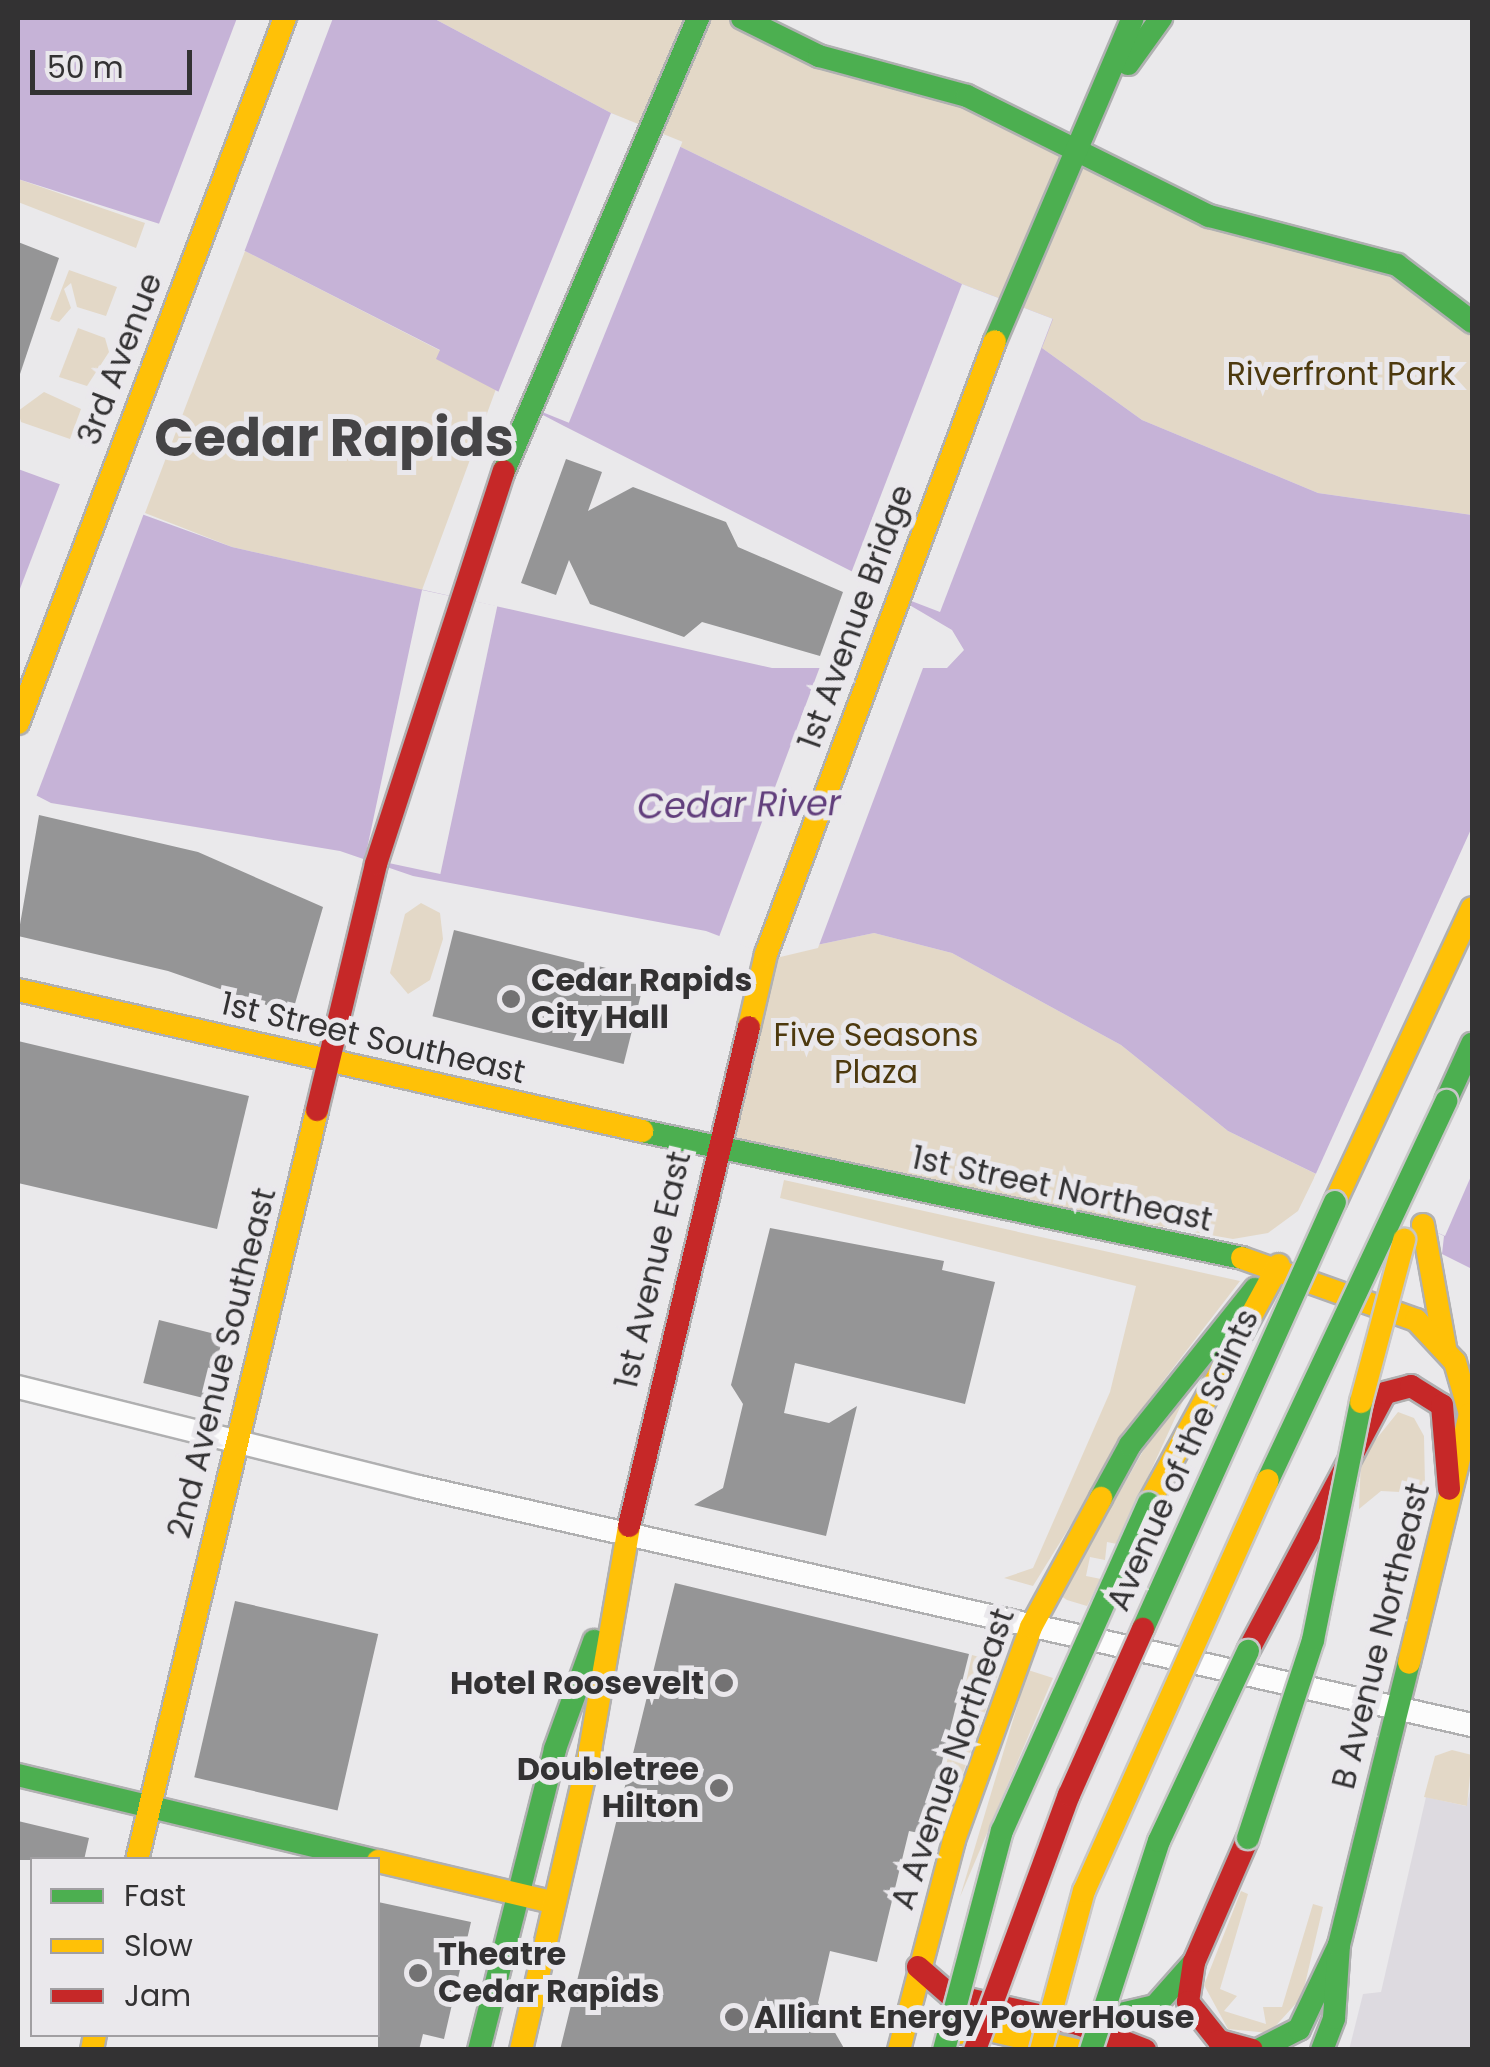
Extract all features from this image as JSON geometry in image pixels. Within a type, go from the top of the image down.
[{"type":"main road","name":"3rd Avenue","points":[[18,723],[285,18]]},
{"type":"main road","name":"2nd Avenue Southeast","points":[[138,1857],[374,873],[459,598],[522,425],[646,127],[698,18]]},
{"type":"main road","points":[[742,18],[819,56],[934,82],[1209,216],[1397,265],[1472,322]]},
{"type":"main road","points":[[1107,93],[1132,18]]},
{"type":"main road","points":[[1107,93],[1161,18]]},
{"type":"main road","name":"1st Avenue Bridge","points":[[766,954],[1009,302],[1107,93]]},
{"type":"main road","name":"Avenue of the Saints","points":[[975,2050],[1069,1796],[1472,908]]},
{"type":"main road","name":"1st Avenue East","points":[[520,2050],[590,1750],[610,1603],[715,1148],[766,954]]},
{"type":"main road","name":"1st Street Southeast","points":[[18,990],[715,1148]]},
{"type":"main road","points":[[1041,2050],[1084,1892],[1139,1756],[1472,1044]]},
{"type":"main road","points":[[1339,1945],[1299,2029],[1255,2050],[1219,2040],[1194,2017],[1188,2002],[1194,1962],[1248,1838],[1313,1640],[1374,1342],[1446,1101]]},
{"type":"main road","name":"1st Street Northeast","points":[[715,1148],[1280,1265],[1392,1306]]},
{"type":"main road","name":"B Avenue Northeast","points":[[1339,1945],[1470,1414],[1445,1347],[1423,1225]]},
{"type":"main road","points":[[944,2050],[1002,1831],[1149,1503],[1280,1265]]},
{"type":"main road","name":"A Avenue Northeast","points":[[898,2050],[918,1967],[975,1776],[1031,1626],[1140,1432],[1218,1328],[1280,1265]]},
{"type":"main road","points":[[1301,1541],[1392,1306],[1445,1347]]},
{"type":"main road","points":[[1090,2050],[1159,1841],[1301,1541],[1376,1404],[1398,1387],[1425,1390],[1442,1406],[1449,1488]]},
{"type":"main road","name":"1st Avenue East","points":[[480,2050],[564,1716],[610,1603]]},
{"type":"main road","points":[[18,1776],[361,1857]]},
{"type":"main road","points":[[380,1861],[556,1903]]},
{"type":"main road","points":[[1322,2050],[1334,2018],[1339,1945]]},
{"type":"main road","points":[[1078,2024],[1155,2006],[1194,1962]]},
{"type":"main road","points":[[918,1967],[950,1995],[1078,2024],[1145,2050]]},
{"type":"main road","points":[[936,2050],[986,2029],[1076,2050]]},
{"type":"street","points":[[18,1387],[236,1442],[1397,1711],[1472,1725]]},
{"type":"shaded area","points":[[1472,1784],[1472,2049],[1349,2050],[1363,1994],[1381,1992],[1426,1797],[1466,1806]]},
{"type":"green space","name":"Riverfront Park","points":[[433,18],[742,18],[1127,175],[1310,240],[1472,315],[1472,515],[1318,493],[1142,420],[1042,348],[1052,319],[962,284],[611,113]]},
{"type":"green space","points":[[18,179],[145,223],[136,248],[18,202]]},
{"type":"green space","points":[[245,251],[441,351],[437,359],[496,389],[422,590],[232,547],[145,513]]},
{"type":"green space","points":[[69,270],[117,287],[106,316],[77,307],[71,283],[64,289],[71,308],[59,322],[50,319]]},
{"type":"green space","points":[[78,328],[105,338],[109,352],[87,386],[59,377]]},
{"type":"green space","points":[[44,392],[81,409],[70,439],[21,422],[18,411]]},
{"type":"green space","points":[[421,903],[440,913],[443,939],[430,980],[408,994],[390,973],[405,914]]},
{"type":"green space","name":"Five Seasons Plaza","points":[[874,933],[952,953],[1121,1045],[1228,1131],[1316,1174],[1298,1211],[1268,1233],[1233,1239],[715,1148],[769,955]]},
{"type":"green space","points":[[784,1180],[1240,1281],[1147,1402],[1033,1586],[1004,1578],[1033,1568],[1110,1392],[1136,1286],[780,1198]]},
{"type":"green space","points":[[1194,1377],[1117,1544],[1107,1542],[1105,1560],[1090,1557],[1086,1576],[1101,1579],[1087,1606],[1067,1600],[1061,1596],[1147,1444]]},
{"type":"green space","points":[[1398,1412],[1414,1418],[1424,1436],[1425,1486],[1419,1493],[1381,1491],[1359,1509],[1361,1458]]},
{"type":"green space","points":[[972,1655],[998,1662],[997,1679],[939,1839],[929,1837],[954,1732],[967,1735],[979,1685],[966,1682]]},
{"type":"green space","points":[[1028,1670],[1053,1678],[960,1897]]},
{"type":"green space","points":[[1452,1750],[1472,1755],[1467,1806],[1424,1797],[1435,1756]]},
{"type":"green space","points":[[1241,1891],[1248,1894],[1220,1989],[1237,1996],[1224,2011],[1266,2024],[1263,2007],[1282,2007],[1313,1904],[1323,1907],[1302,1997],[1269,2033],[1228,2029],[1204,1985]]},
{"type":"water","name":"Cedar River","points":[[18,18],[433,18],[611,113],[962,284],[1053,319],[1042,348],[1142,420],[1318,493],[1472,515],[1472,1269],[1442,1254],[1444,1236],[1228,1131],[1121,1045],[952,953],[874,933],[769,955],[706,931],[413,876],[340,851],[51,803],[18,786],[18,469],[232,547],[772,668],[947,668],[964,650],[952,630],[855,573],[436,359],[440,350],[245,251],[18,179]]},
{"type":"pier","points":[[237,18],[333,18],[243,255],[157,229]]},
{"type":"pier","points":[[611,113],[682,142],[569,423],[497,394]]},
{"type":"pier","points":[[962,284],[1053,319],[940,612],[849,577]]},
{"type":"pier","points":[[63,476],[146,508],[36,797],[18,789],[18,594]]},
{"type":"pier","points":[[422,590],[497,606],[440,874],[365,858]]},
{"type":"pier","points":[[926,660],[818,948],[776,958],[719,937],[821,664]]},
{"type":"pier","points":[[1472,827],[1472,1174],[1445,1236],[1314,1178]]},
{"type":"building","points":[[18,242],[59,258],[19,377],[18,377]]},
{"type":"building","points":[[566,459],[602,472],[588,511],[633,487],[726,522],[738,547],[843,592],[820,656],[702,622],[684,637],[590,604],[569,560],[556,595],[521,583]]},
{"type":"building","points":[[39,815],[198,852],[323,907],[292,1014],[168,971],[18,936]]},
{"type":"building","name":"Cedar Rapids City Hall","points":[[454,930],[645,978],[624,1064],[432,1016]]},
{"type":"building","points":[[18,1041],[249,1096],[217,1229],[18,1183]]},
{"type":"building","points":[[770,1228],[944,1261],[942,1270],[995,1282],[965,1404],[795,1363],[784,1413],[829,1423],[857,1406],[826,1536],[694,1505],[723,1488],[743,1404],[731,1385]]},
{"type":"building","points":[[159,1320],[223,1336],[207,1399],[143,1383]]},
{"type":"building","points":[[675,1583],[969,1654],[924,1834],[909,1831],[877,1962],[830,1951],[818,2003],[845,2050],[560,2050]]},
{"type":"building","points":[[235,1601],[378,1634],[338,1810],[194,1777]]},
{"type":"building","points":[[18,1821],[89,1838],[85,1857],[18,1860]]},
{"type":"building","name":"Theatre Cedar Rapids","points":[[380,1902],[471,1922],[444,2039],[423,2034],[419,2050],[378,2050]]},
{"type":"traffic: fast","points":[[504,471],[698,18]]},
{"type":"traffic: fast","points":[[742,18],[819,56],[967,96],[1209,216],[1397,265],[1472,322]]},
{"type":"traffic: fast","points":[[995,341],[1133,18]]},
{"type":"traffic: fast","points":[[1128,64],[1161,18]]},
{"type":"traffic: fast","points":[[1446,1101],[1472,1044]]},
{"type":"traffic: fast","points":[[1268,1480],[1446,1101]]},
{"type":"traffic: fast","points":[[642,1131],[1242,1258]]},
{"type":"traffic: fast","points":[[1143,1629],[1335,1202]]},
{"type":"traffic: fast","points":[[1101,1498],[1130,1445],[1255,1289]]},
{"type":"traffic: fast","points":[[1248,1838],[1313,1640],[1361,1402]]},
{"type":"traffic: fast","points":[[944,2050],[1002,1831],[1149,1503]]},
{"type":"traffic: fast","points":[[479,2050],[555,1749],[594,1641]]},
{"type":"traffic: fast","points":[[1091,2050],[1159,1841],[1248,1651]]},
{"type":"traffic: fast","points":[[1322,2050],[1334,2018],[1339,1945],[1409,1663]]},
{"type":"traffic: fast","points":[[18,1775],[359,1857]]},
{"type":"traffic: fast","points":[[1258,2050],[1299,2029],[1339,1945]]},
{"type":"traffic: fast","points":[[1078,2024],[1155,2006],[1194,1962]]},
{"type":"traffic: slow","points":[[18,723],[285,18]]},
{"type":"traffic: slow","points":[[749,1027],[766,954],[995,341]]},
{"type":"traffic: slow","points":[[1335,1202],[1472,908]]},
{"type":"traffic: slow","points":[[18,990],[642,1131]]},
{"type":"traffic: slow","points":[[138,1857],[317,1110]]},
{"type":"traffic: slow","points":[[1423,1225],[1445,1347]]},
{"type":"traffic: slow","points":[[1361,1402],[1404,1240]]},
{"type":"traffic: slow","points":[[1242,1258],[1416,1320],[1455,1362],[1470,1414],[1409,1663]]},
{"type":"traffic: slow","points":[[1149,1503],[1279,1265]]},
{"type":"traffic: slow","points":[[1041,2050],[1084,1891],[1268,1480]]},
{"type":"traffic: slow","points":[[899,2050],[954,1840],[1031,1627],[1101,1498]]},
{"type":"traffic: slow","points":[[521,2050],[590,1750],[629,1526]]},
{"type":"traffic: slow","points":[[380,1861],[543,1900]]},
{"type":"traffic: slow","points":[[960,2033],[985,2029],[1076,2050]]},
{"type":"traffic: slow","points":[[92,2050],[94,2037]]},
{"type":"traffic: jam","points":[[317,1110],[376,864],[504,471]]},
{"type":"traffic: jam","points":[[629,1526],[749,1027]]},
{"type":"traffic: jam","points":[[1248,1651],[1385,1393],[1411,1386],[1442,1405],[1449,1489]]},
{"type":"traffic: jam","points":[[975,2050],[1069,1795],[1143,1629]]},
{"type":"traffic: jam","points":[[1248,1838],[1194,1962],[1188,2002],[1219,2041],[1252,2050]]},
{"type":"traffic: jam","points":[[918,1967],[950,1995],[1078,2024],[1145,2050]]},
{"type":"place","name":"Cedar Rapids City Hall","points":[[511,999]]},
{"type":"place","name":"Hotel Roosevelt","points":[[724,1683]]},
{"type":"place","name":"Doubletree Hilton","points":[[719,1788]]},
{"type":"place","name":"Theatre Cedar Rapids","points":[[418,1973]]},
{"type":"place","name":"Alliant Energy PowerHouse","points":[[734,2017]]},
{"type":"district","name":"Cedar Rapids","points":[[334,438]]}]
